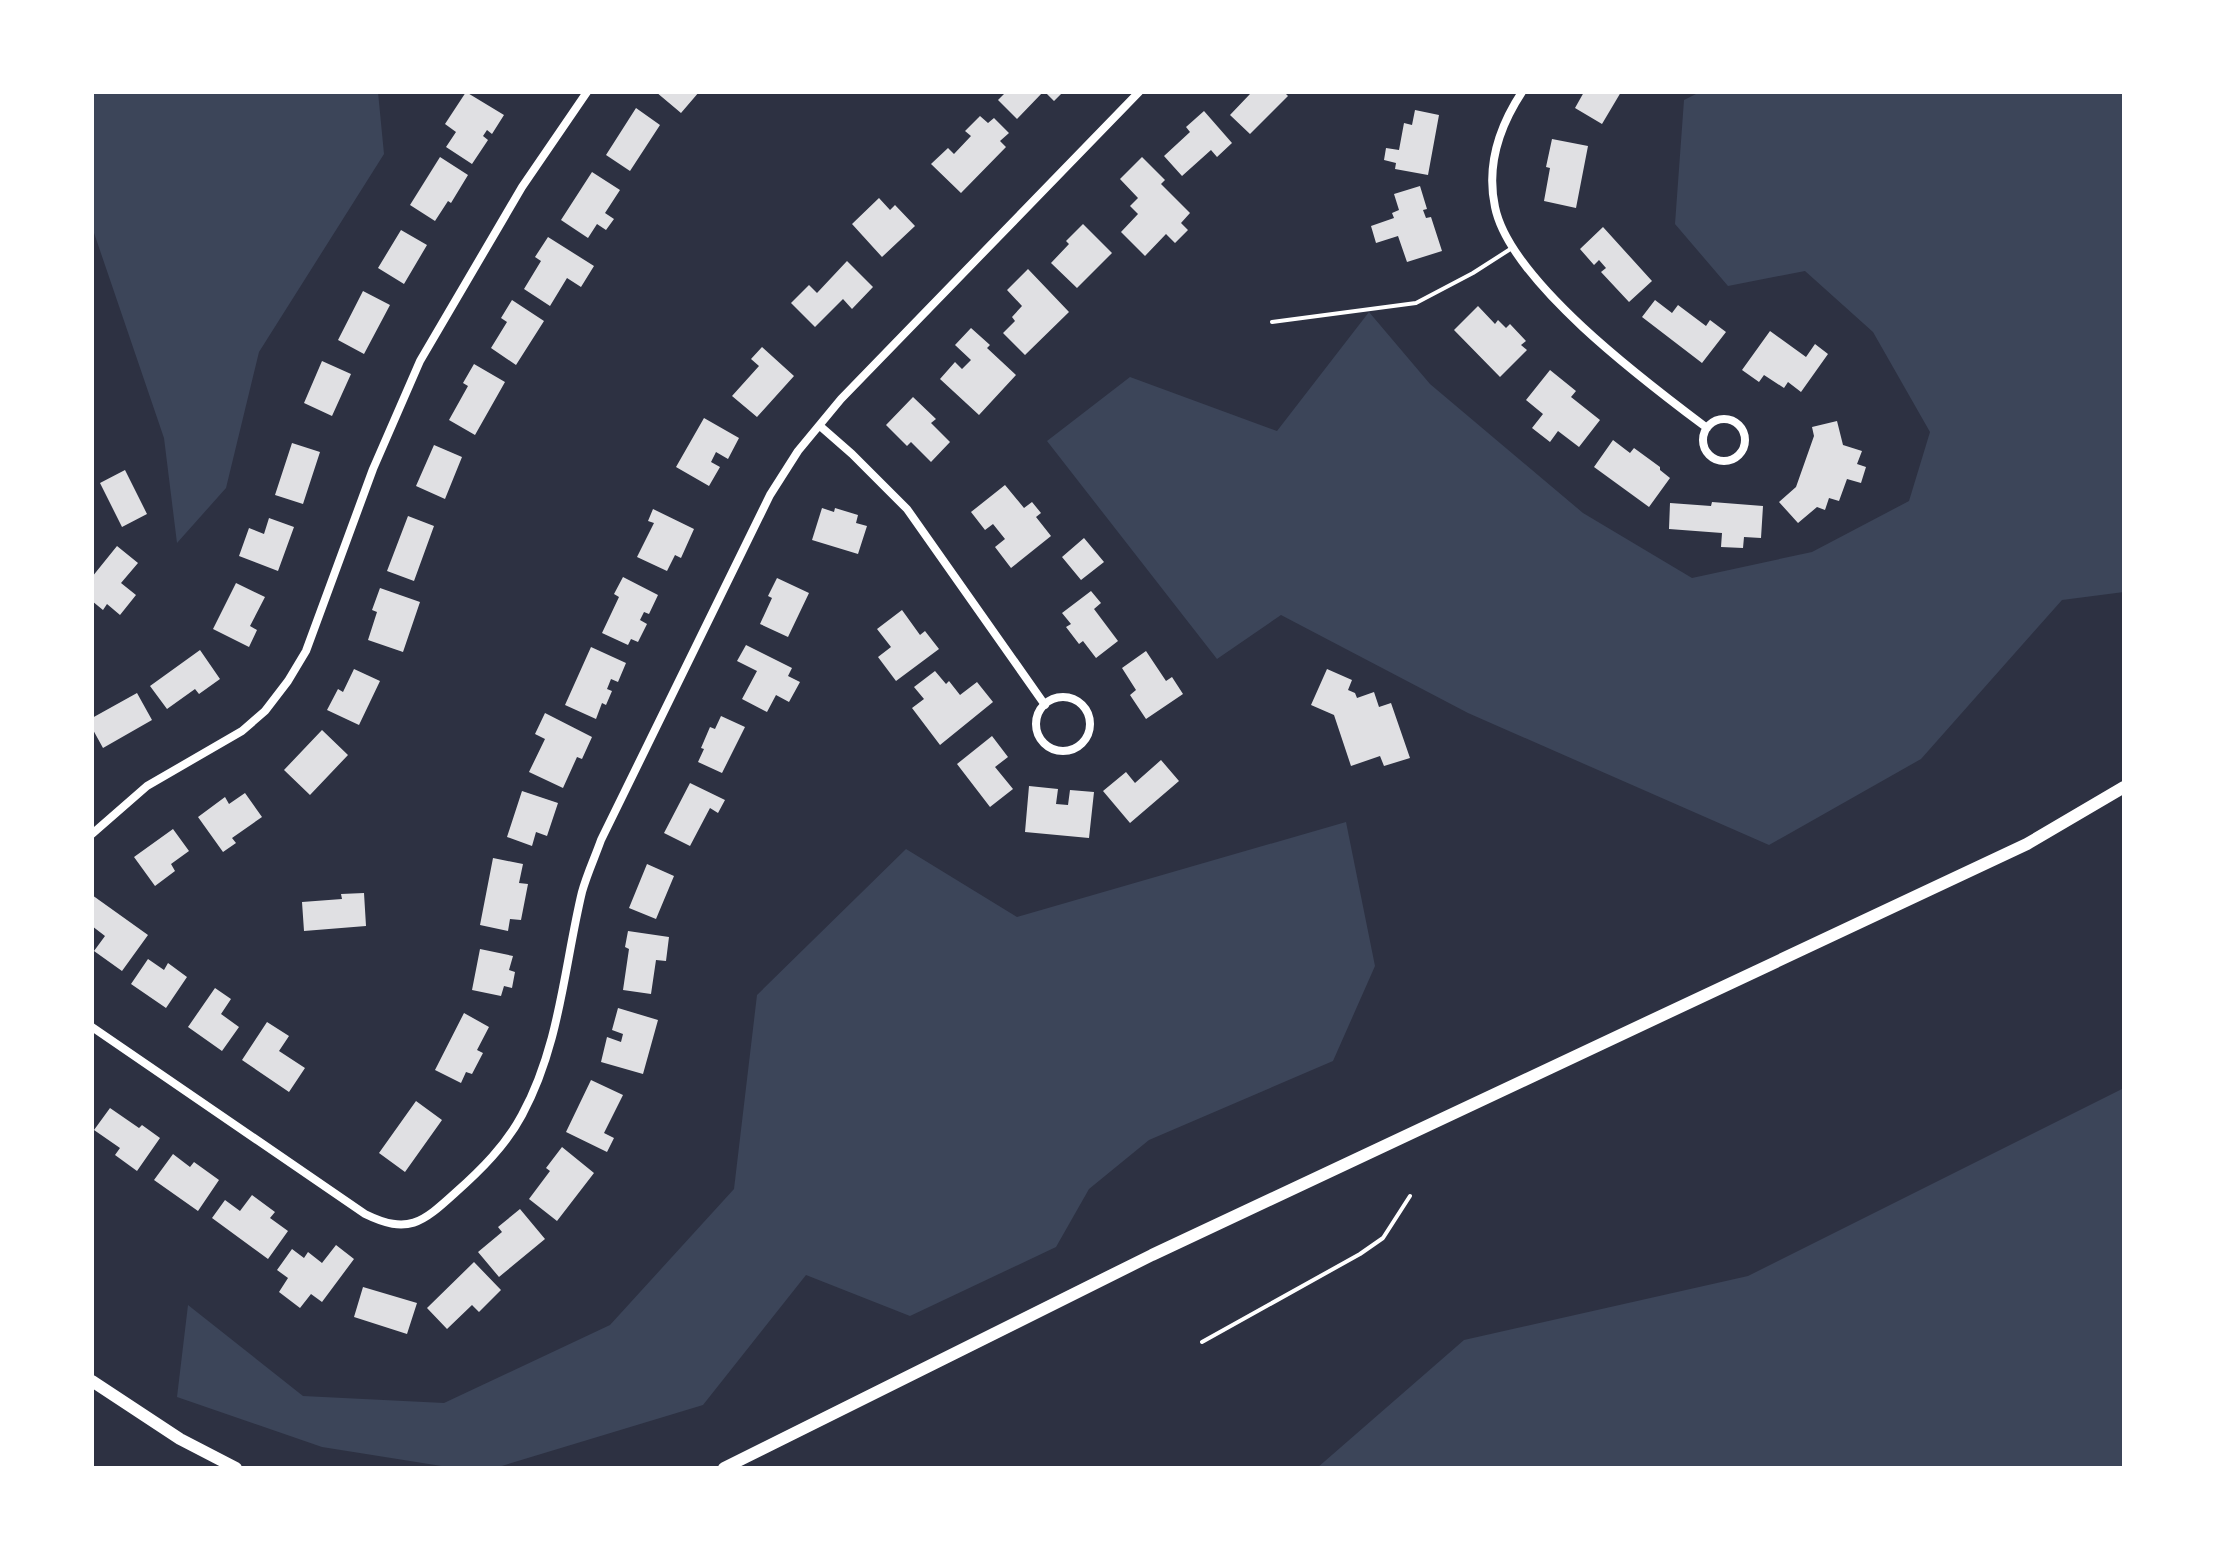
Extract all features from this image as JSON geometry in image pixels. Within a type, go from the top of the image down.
[{"type":"main road","points":[[724,1468],[746,1463],[1152,1255],[2027,844],[2124,787]]},
{"type":"main road","points":[[92,1381],[180,1439],[236,1468]]},
{"type":"street","points":[[92,834],[147,786],[242,731],[265,711],[288,681],[306,651],[373,469],[420,361],[522,187],[587,92]]},
{"type":"street","points":[[92,1027],[384,1224],[397,1226],[416,1223],[438,1209],[500,1148],[521,1117],[541,1076],[555,1027],[583,889],[601,840],[770,495],[798,451],[841,399],[1139,92]]},
{"type":"street","points":[[1508,92],[1520,95],[1494,149],[1492,184],[1495,209],[1512,248],[1565,308],[1627,368],[1707,428]]},
{"type":"street","points":[[1724,419],[1737,424],[1744,435],[1744,448],[1728,461],[1709,455],[1703,441],[1707,428],[1711,423],[1724,419]]},
{"type":"street","points":[[820,426],[907,509],[1045,705]]},
{"type":"street","points":[[1061,698],[1078,702],[1085,709],[1090,726],[1088,735],[1077,748],[1060,751],[1044,744],[1036,728],[1039,711],[1045,705],[1061,698]]},
{"type":"lane","points":[[1272,322],[1416,303],[1512,248]]},
{"type":"path","points":[[1202,1342],[1360,1254],[1383,1238],[1410,1196]]},
{"type":"shaded area","points":[[92,92],[378,92],[384,154],[259,352],[226,488],[177,543],[164,438],[92,227]]},
{"type":"shaded area","points":[[1700,92],[2124,92],[2124,592],[2062,600],[1921,759],[1769,845],[1468,713],[1281,615],[1217,659],[1047,441],[1130,377],[1277,431],[1369,312],[1430,384],[1583,513],[1692,578],[1812,552],[1909,501],[1930,432],[1873,332],[1805,271],[1728,286],[1675,224],[1684,100]]},
{"type":"shaded area","points":[[1346,822],[1375,966],[1333,1061],[1149,1140],[1089,1189],[1056,1247],[910,1316],[806,1275],[703,1405],[495,1468],[454,1468],[322,1447],[177,1397],[188,1305],[303,1396],[444,1403],[610,1325],[734,1189],[757,995],[906,849],[1017,917]]},
{"type":"shaded area","points":[[2124,1088],[2124,1468],[1317,1468],[1464,1340],[1748,1276]]},
{"type":"building","points":[[466,92],[504,115],[492,134],[487,130],[483,136],[488,140],[472,164],[446,147],[456,132],[445,124]]},
{"type":"building","points":[[656,92],[699,92],[681,113]]},
{"type":"building","points":[[1006,92],[1043,92],[1017,119],[998,100]]},
{"type":"building","points":[[1045,92],[1063,92],[1054,101]]},
{"type":"building","points":[[1248,92],[1284,92],[1288,96],[1250,134],[1230,115],[1250,94]]},
{"type":"building","points":[[1584,92],[1621,92],[1602,124],[1575,108]]},
{"type":"building","points":[[636,108],[660,125],[630,171],[606,155]]},
{"type":"building","points":[[1415,110],[1439,115],[1428,175],[1395,169],[1396,163],[1384,160],[1386,148],[1399,150],[1404,123],[1412,125]]},
{"type":"building","points":[[1204,111],[1232,143],[1217,157],[1211,150],[1182,176],[1164,156],[1190,132],[1186,127]]},
{"type":"building","points":[[980,116],[988,123],[994,118],[1009,133],[1000,141],[1006,147],[961,193],[931,164],[948,148],[954,154],[971,136],[965,131]]},
{"type":"building","points":[[1552,139],[1588,146],[1576,208],[1544,201]]},
{"type":"building","points":[[440,157],[468,175],[451,203],[448,201],[435,221],[410,205]]},
{"type":"building","points":[[1142,157],[1165,180],[1161,184],[1190,213],[1181,223],[1188,230],[1175,243],[1166,234],[1145,256],[1121,232],[1138,214],[1130,206],[1138,198],[1120,179]]},
{"type":"building","points":[[592,172],[620,190],[605,213],[614,219],[606,230],[597,224],[588,238],[561,220]]},
{"type":"building","points":[[1420,186],[1427,209],[1423,210],[1426,218],[1431,217],[1442,251],[1407,262],[1398,236],[1376,243],[1371,226],[1394,218],[1392,213],[1399,210],[1394,194]]},
{"type":"building","points":[[879,198],[890,210],[895,205],[915,226],[882,257],[852,224]]},
{"type":"building","points":[[1083,224],[1112,253],[1077,288],[1051,263]]},
{"type":"building","points":[[1603,227],[1652,281],[1629,302],[1601,272],[1606,268],[1599,260],[1594,265],[1580,249]]},
{"type":"building","points":[[401,230],[427,245],[404,284],[378,268]]},
{"type":"building","points":[[548,237],[594,266],[581,287],[567,278],[550,306],[524,289],[541,261],[535,257]]},
{"type":"building","points":[[847,261],[873,287],[852,309],[843,299],[815,327],[791,303],[809,285],[817,293]]},
{"type":"building","points":[[1028,269],[1069,312],[1025,355],[1003,333],[1015,321],[1012,317],[1022,306],[1007,290]]},
{"type":"building","points":[[363,291],[390,305],[364,354],[338,340]]},
{"type":"building","points":[[512,300],[544,321],[516,365],[491,348],[507,322],[501,318]]},
{"type":"building","points":[[1655,300],[1672,313],[1678,305],[1706,326],[1710,320],[1726,332],[1702,363],[1642,317]]},
{"type":"building","points":[[1478,306],[1495,324],[1498,320],[1506,328],[1510,324],[1526,341],[1521,345],[1527,350],[1500,377],[1454,330]]},
{"type":"building","points":[[971,328],[1016,375],[979,415],[940,379],[955,362],[962,369],[971,360],[955,345]]},
{"type":"building","points":[[1770,331],[1806,357],[1815,344],[1828,354],[1801,392],[1788,382],[1784,388],[1764,375],[1759,382],[1742,370]]},
{"type":"building","points":[[762,347],[794,376],[757,417],[732,396],[759,366],[751,359]]},
{"type":"building","points":[[322,361],[351,374],[332,416],[304,403]]},
{"type":"building","points":[[474,364],[505,382],[475,435],[449,420],[468,386],[463,383]]},
{"type":"building","points":[[1550,370],[1576,391],[1571,397],[1600,420],[1579,447],[1558,431],[1550,442],[1532,428],[1543,414],[1526,400]]},
{"type":"building","points":[[913,397],[936,419],[931,423],[950,442],[931,462],[911,442],[907,446],[886,425]]},
{"type":"building","points":[[704,418],[739,438],[728,459],[716,452],[711,462],[720,467],[709,486],[676,467]]},
{"type":"building","points":[[1837,421],[1843,445],[1862,451],[1857,464],[1866,467],[1861,483],[1847,479],[1839,501],[1829,498],[1825,510],[1817,507],[1798,523],[1779,502],[1796,487],[1814,436],[1812,427]]},
{"type":"building","points":[[1613,440],[1630,453],[1634,448],[1670,478],[1649,507],[1594,467]]},
{"type":"building","points":[[292,443],[320,452],[303,504],[275,495]]},
{"type":"building","points":[[434,445],[462,457],[445,499],[416,486]]},
{"type":"building","points":[[125,470],[147,514],[122,527],[100,483]]},
{"type":"building","points":[[1005,485],[1024,508],[1032,502],[1041,513],[1036,517],[1051,536],[1011,568],[995,547],[1005,539],[993,524],[985,530],[971,512]]},
{"type":"building","points":[[1712,502],[1763,506],[1761,538],[1744,537],[1743,548],[1721,547],[1722,533],[1669,529],[1670,503],[1711,506]]},
{"type":"building","points":[[822,508],[834,512],[835,508],[858,515],[856,523],[867,526],[858,554],[812,540]]},
{"type":"building","points":[[653,509],[694,529],[681,558],[675,555],[667,571],[637,557],[654,523],[648,521]]},
{"type":"building","points":[[408,516],[434,526],[414,581],[387,571]]},
{"type":"building","points":[[269,518],[294,527],[278,571],[239,556],[249,528],[264,534]]},
{"type":"building","points":[[1084,538],[1104,562],[1081,580],[1062,557]]},
{"type":"building","points":[[117,546],[138,563],[121,583],[136,595],[120,615],[107,604],[103,610],[92,601],[92,577]]},
{"type":"building","points":[[623,577],[658,595],[649,614],[644,612],[640,620],[647,624],[638,642],[631,639],[628,645],[602,633],[619,597],[614,594]]},
{"type":"building","points":[[777,578],[809,593],[788,637],[760,624]]},
{"type":"building","points":[[236,583],[265,597],[250,626],[257,630],[249,647],[213,629]]},
{"type":"building","points":[[380,588],[420,602],[403,652],[368,640],[377,612],[372,610]]},
{"type":"building","points":[[1091,591],[1101,603],[1094,609],[1118,641],[1096,658],[1083,641],[1079,644],[1066,627],[1071,624],[1062,613]]},
{"type":"building","points":[[902,610],[920,635],[925,631],[939,649],[896,681],[878,657],[891,647],[877,629]]},
{"type":"building","points":[[746,645],[792,668],[788,676],[800,682],[789,702],[776,695],[767,712],[742,699],[757,671],[737,661]]},
{"type":"building","points":[[591,647],[626,663],[618,682],[611,679],[607,689],[612,691],[606,705],[602,703],[596,719],[565,705]]},
{"type":"building","points":[[200,650],[220,679],[199,694],[195,689],[167,709],[150,686]]},
{"type":"building","points":[[1146,651],[1166,681],[1172,677],[1183,694],[1146,719],[1130,695],[1136,690],[1122,668]]},
{"type":"building","points":[[354,669],[380,681],[359,725],[327,710],[338,689],[343,692]]},
{"type":"building","points":[[1327,669],[1352,680],[1348,690],[1355,693],[1357,698],[1374,692],[1379,707],[1391,703],[1410,758],[1384,766],[1380,756],[1351,766],[1334,715],[1311,705]]},
{"type":"building","points":[[935,671],[946,684],[949,681],[960,695],[977,682],[993,702],[940,745],[912,708],[924,699],[914,687]]},
{"type":"building","points":[[137,693],[152,720],[103,748],[92,728],[92,718]]},
{"type":"building","points":[[545,713],[592,737],[582,759],[577,757],[563,788],[529,772],[545,739],[535,734]]},
{"type":"building","points":[[721,716],[745,727],[722,773],[698,762],[710,727],[715,729]]},
{"type":"building","points":[[322,730],[348,755],[310,795],[284,770]]},
{"type":"building","points":[[992,736],[1008,757],[995,767],[1013,789],[990,807],[957,764]]},
{"type":"building","points":[[1161,760],[1179,781],[1130,823],[1103,791],[1126,772],[1135,783]]},
{"type":"building","points":[[690,783],[725,800],[718,813],[710,808],[690,846],[664,833]]},
{"type":"building","points":[[1029,786],[1058,789],[1056,804],[1068,805],[1070,790],[1094,792],[1089,838],[1025,832]]},
{"type":"building","points":[[522,791],[558,803],[547,836],[536,832],[532,846],[507,837]]},
{"type":"building","points":[[245,793],[262,817],[232,838],[236,843],[223,852],[198,817],[225,797],[229,804]]},
{"type":"building","points":[[173,829],[189,851],[171,864],[175,871],[155,886],[134,857]]},
{"type":"building","points":[[493,858],[523,864],[519,883],[528,884],[521,920],[510,919],[508,931],[480,925]]},
{"type":"building","points":[[647,864],[674,876],[656,919],[629,908]]},
{"type":"building","points":[[364,893],[366,926],[304,931],[302,902],[342,899],[341,894]]},
{"type":"building","points":[[92,895],[148,935],[122,971],[94,951],[105,936],[92,926]]},
{"type":"building","points":[[628,931],[669,937],[666,961],[656,960],[651,994],[623,990],[629,949],[625,947]]},
{"type":"building","points":[[480,949],[513,956],[509,970],[515,972],[512,988],[504,986],[501,996],[472,990]]},
{"type":"building","points":[[148,959],[164,970],[168,963],[187,977],[166,1008],[131,984]]},
{"type":"building","points":[[215,988],[231,999],[221,1014],[239,1027],[222,1051],[188,1027]]},
{"type":"building","points":[[618,1008],[658,1020],[643,1074],[601,1062],[607,1037],[621,1042],[623,1034],[612,1030]]},
{"type":"building","points":[[464,1013],[489,1027],[477,1050],[483,1053],[472,1074],[466,1072],[461,1083],[435,1070]]},
{"type":"building","points":[[267,1022],[289,1036],[279,1051],[305,1068],[289,1092],[242,1060]]},
{"type":"building","points":[[591,1080],[623,1095],[604,1133],[614,1138],[607,1152],[566,1132]]},
{"type":"building","points":[[416,1101],[442,1120],[405,1172],[379,1153]]},
{"type":"building","points":[[110,1108],[160,1138],[137,1171],[115,1155],[120,1148],[94,1130]]},
{"type":"building","points":[[562,1147],[594,1173],[557,1221],[529,1199],[550,1171],[546,1168]]},
{"type":"building","points":[[173,1154],[190,1167],[194,1162],[219,1180],[198,1211],[154,1180]]},
{"type":"building","points":[[252,1195],[275,1212],[270,1218],[288,1231],[268,1259],[212,1218],[225,1200],[240,1211]]},
{"type":"building","points":[[520,1209],[545,1239],[499,1277],[478,1252],[502,1232],[498,1227]]},
{"type":"building","points":[[336,1245],[354,1259],[322,1302],[311,1294],[300,1308],[279,1292],[288,1278],[277,1270],[292,1249],[304,1258],[308,1252],[322,1263]]},
{"type":"building","points":[[474,1262],[501,1290],[479,1312],[472,1305],[447,1329],[427,1308]]},
{"type":"building","points":[[363,1287],[417,1303],[407,1334],[354,1317]]}]
